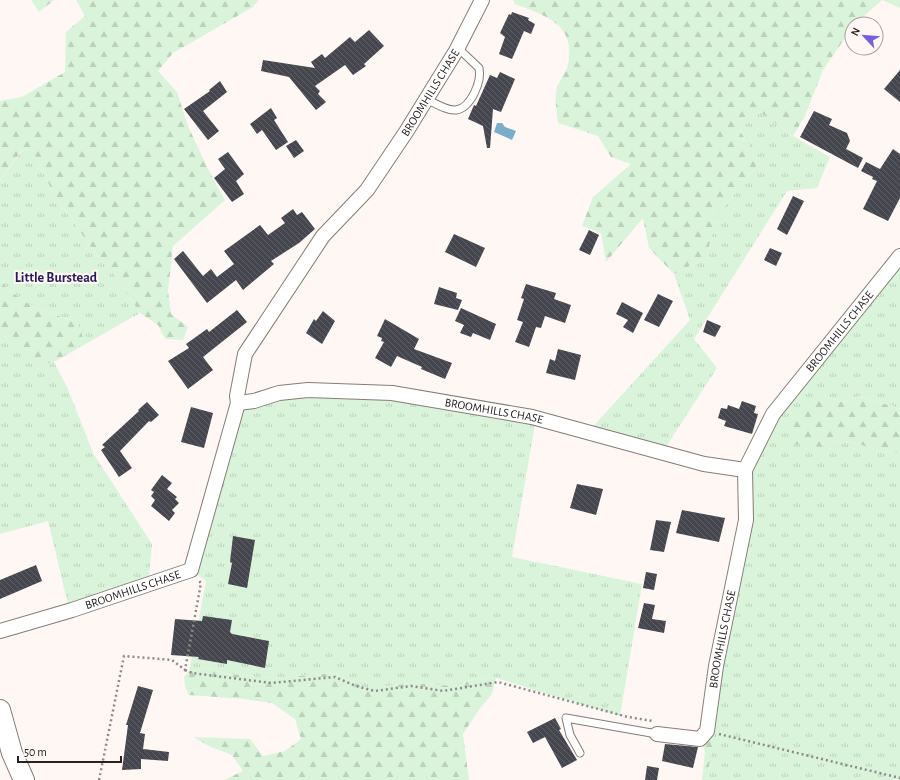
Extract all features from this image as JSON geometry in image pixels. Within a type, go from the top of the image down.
[{"type":"street","name":"BROOMHILLS CHASE","points":[[0,631],[72,610],[191,570],[238,403],[237,396],[245,354],[323,236],[367,190],[458,48],[482,0]]},
{"type":"street","name":"BROOMHILLS CHASE","points":[[707,731],[716,666],[746,520],[745,470],[763,431],[776,409],[900,256]]},
{"type":"street","name":"BROOMHILLS CHASE","points":[[238,403],[254,401],[279,393],[308,390],[392,392],[532,416],[704,464],[745,470]]},
{"type":"street","points":[[0,710],[12,752],[24,780]]},
{"type":"street","points":[[657,728],[700,739],[707,731]]},
{"type":"lane","points":[[426,99],[446,108],[457,110],[464,107],[475,92],[480,79],[479,68],[458,48]]},
{"type":"lane","points":[[580,753],[570,735],[566,718],[657,728]]},
{"type":"path","points":[[186,670],[201,583],[191,570]]},
{"type":"path","points":[[99,780],[124,656],[172,660],[192,673],[272,683],[335,677],[356,686],[375,691],[411,686],[443,691],[498,682],[628,717],[657,728]]},
{"type":"path","points":[[707,731],[874,770],[900,778]]},
{"type":"green space","points":[[31,0],[54,0],[39,12]]},
{"type":"green space","points":[[76,0],[259,0],[253,7],[173,53],[158,71],[177,92],[188,126],[207,167],[225,200],[173,246],[168,291],[171,314],[188,327],[183,340],[165,339],[158,325],[140,313],[116,277],[90,246],[51,189],[37,157],[22,150],[0,180],[0,101],[22,97],[65,72],[66,32],[85,16]]},
{"type":"green space","points":[[513,0],[882,0],[864,16],[844,16],[844,40],[823,70],[805,116],[793,136],[760,112],[733,122],[761,161],[718,214],[706,257],[674,274],[649,248],[643,218],[606,262],[601,233],[582,226],[593,197],[631,164],[611,157],[598,136],[558,123],[556,93],[567,68],[569,53],[568,42],[564,32],[557,24],[538,13],[515,4]]},
{"type":"green space","points":[[882,0],[900,0],[900,8]]},
{"type":"green space","points":[[760,112],[793,136],[830,157],[817,188],[787,191],[694,339],[717,368],[662,453],[588,432],[690,320],[674,274],[706,257],[718,214],[761,161],[732,122]]},
{"type":"green space","points":[[23,150],[37,157],[51,189],[90,246],[116,277],[140,313],[54,362],[68,389],[93,453],[152,544],[148,590],[71,617],[48,521],[0,534],[0,332],[5,337],[77,321],[35,307],[16,296],[0,280],[0,180]]},
{"type":"green space","points":[[900,256],[900,409],[859,396],[845,403],[821,395],[810,406],[790,443],[821,447],[840,440],[862,445],[875,450],[900,453],[900,780],[707,780],[746,483],[774,422]]},
{"type":"green space","points":[[0,280],[16,296],[35,307],[77,321],[85,343],[52,362],[36,366],[0,332]]},
{"type":"green space","points":[[308,390],[537,413],[512,557],[642,584],[620,716],[496,678],[474,679],[455,686],[411,683],[382,687],[364,687],[335,673],[272,678],[230,674],[206,668],[189,671],[206,581],[191,570],[238,403]]},
{"type":"green space","points":[[821,395],[845,403],[859,396],[900,409],[900,453],[875,450],[862,445],[840,440],[821,447],[789,444],[795,421]]},
{"type":"green space","points":[[206,668],[230,674],[272,678],[335,673],[364,687],[382,687],[411,683],[455,686],[474,679],[496,678],[492,694],[478,711],[463,734],[469,780],[224,780],[243,771],[232,755],[211,747],[193,737],[250,739],[263,756],[285,751],[301,739],[295,719],[272,703],[244,699],[189,695],[185,686],[184,677],[189,671]]},
{"type":"green space","points":[[704,714],[715,726],[707,780],[702,780],[705,752],[700,739]]},
{"type":"water","points":[[497,123],[502,123],[505,127],[516,131],[512,140],[494,132]]},
{"type":"building","points":[[512,12],[529,18],[528,20],[535,24],[531,34],[524,31],[512,59],[499,54],[505,37],[500,33],[509,14],[511,15]]},
{"type":"building","points":[[369,30],[384,46],[364,64],[366,66],[353,75],[345,65],[315,86],[320,91],[318,94],[326,102],[316,110],[289,77],[261,71],[263,60],[315,68],[311,62],[322,54],[325,58],[350,37],[355,42]]},
{"type":"building","points":[[900,70],[900,102],[884,89]]},
{"type":"building","points":[[500,72],[515,79],[501,112],[493,109],[490,148],[487,148],[483,126],[468,119],[474,105],[476,106],[490,75],[497,78]]},
{"type":"building","points":[[220,81],[227,92],[203,111],[219,131],[208,140],[184,109],[210,91],[209,90]]},
{"type":"building","points":[[271,108],[277,118],[274,120],[288,142],[276,150],[262,130],[257,134],[250,124]]},
{"type":"building","points":[[814,111],[832,119],[829,125],[847,133],[850,141],[846,149],[863,158],[858,168],[800,137]]},
{"type":"building","points":[[296,140],[304,151],[294,158],[286,146]]},
{"type":"building","points":[[893,149],[900,154],[900,198],[888,221],[863,209],[877,181],[872,179],[873,177],[861,171],[866,162],[880,169]]},
{"type":"building","points":[[228,152],[244,174],[236,181],[244,194],[232,202],[214,178],[225,169],[218,159]]},
{"type":"building","points":[[793,196],[804,201],[787,235],[777,229]]},
{"type":"building","points":[[293,209],[297,215],[302,212],[315,229],[299,243],[271,261],[274,264],[243,290],[236,280],[207,303],[174,259],[183,251],[203,276],[211,269],[217,277],[234,264],[224,251],[260,225],[268,235],[285,223],[281,218]]},
{"type":"building","points":[[589,230],[599,235],[590,255],[579,250]]},
{"type":"building","points":[[454,234],[485,248],[476,267],[445,252]]},
{"type":"building","points":[[770,248],[782,253],[776,266],[764,260]]},
{"type":"building","points":[[526,284],[556,293],[554,299],[571,305],[565,323],[545,316],[541,328],[536,327],[529,347],[515,342],[523,322],[517,320],[524,299],[521,298]]},
{"type":"building","points":[[439,287],[457,293],[456,298],[462,300],[458,310],[434,304]]},
{"type":"building","points":[[658,294],[673,301],[659,327],[644,320]]},
{"type":"building","points":[[622,302],[643,313],[633,333],[623,327],[628,320],[616,314]]},
{"type":"building","points":[[461,308],[496,324],[490,340],[473,333],[471,337],[460,333],[464,325],[455,321]]},
{"type":"building","points":[[237,310],[247,322],[203,357],[213,370],[188,389],[168,361],[189,348],[186,344],[207,329],[209,332]]},
{"type":"building","points":[[323,311],[335,321],[322,344],[306,333],[314,319],[316,321]]},
{"type":"building","points":[[385,319],[419,339],[414,349],[452,363],[445,379],[421,369],[422,367],[397,356],[391,367],[375,358],[384,342],[381,341],[382,338],[377,336]]},
{"type":"building","points":[[707,320],[721,326],[715,337],[703,332]]},
{"type":"building","points":[[558,349],[581,355],[575,380],[546,373],[550,359],[555,361]]},
{"type":"building","points":[[742,401],[756,406],[754,413],[758,414],[752,434],[724,426],[726,421],[718,418],[721,408],[727,409],[728,405],[739,409]]},
{"type":"building","points":[[147,402],[159,415],[151,422],[149,421],[120,451],[132,468],[119,477],[101,450],[105,447],[102,445]]},
{"type":"building","points":[[191,407],[213,413],[204,448],[181,442]]},
{"type":"building","points":[[162,475],[172,483],[167,489],[177,497],[175,499],[179,503],[172,510],[175,513],[169,521],[151,506],[155,500],[151,496],[154,492],[151,490]]},
{"type":"building","points":[[577,484],[603,489],[596,515],[570,508]]},
{"type":"building","points":[[682,510],[725,518],[719,542],[676,533]]},
{"type":"building","points":[[656,520],[671,522],[664,552],[650,550]]},
{"type":"building","points":[[233,536],[255,540],[247,588],[228,584],[232,563],[230,562]]},
{"type":"building","points":[[36,565],[42,581],[0,599],[0,580]]},
{"type":"building","points":[[646,572],[657,574],[654,590],[643,588]]},
{"type":"building","points":[[644,603],[655,605],[652,619],[666,621],[664,633],[638,628]]},
{"type":"building","points":[[203,616],[232,620],[230,632],[232,634],[269,641],[265,668],[227,660],[227,664],[198,659],[199,657],[171,655],[175,619],[202,621]]},
{"type":"building","points":[[138,686],[153,690],[140,733],[145,734],[143,749],[169,752],[168,761],[141,759],[141,769],[122,770],[128,725],[126,725]]},
{"type":"building","points":[[555,718],[561,729],[559,730],[577,760],[562,768],[545,737],[533,743],[527,732]]},
{"type":"building","points":[[665,744],[698,747],[693,768],[662,761]]},
{"type":"building","points":[[647,766],[659,768],[657,780],[645,780]]},
{"type":"district","name":"Little Burstead","points":[[56,278]]}]
